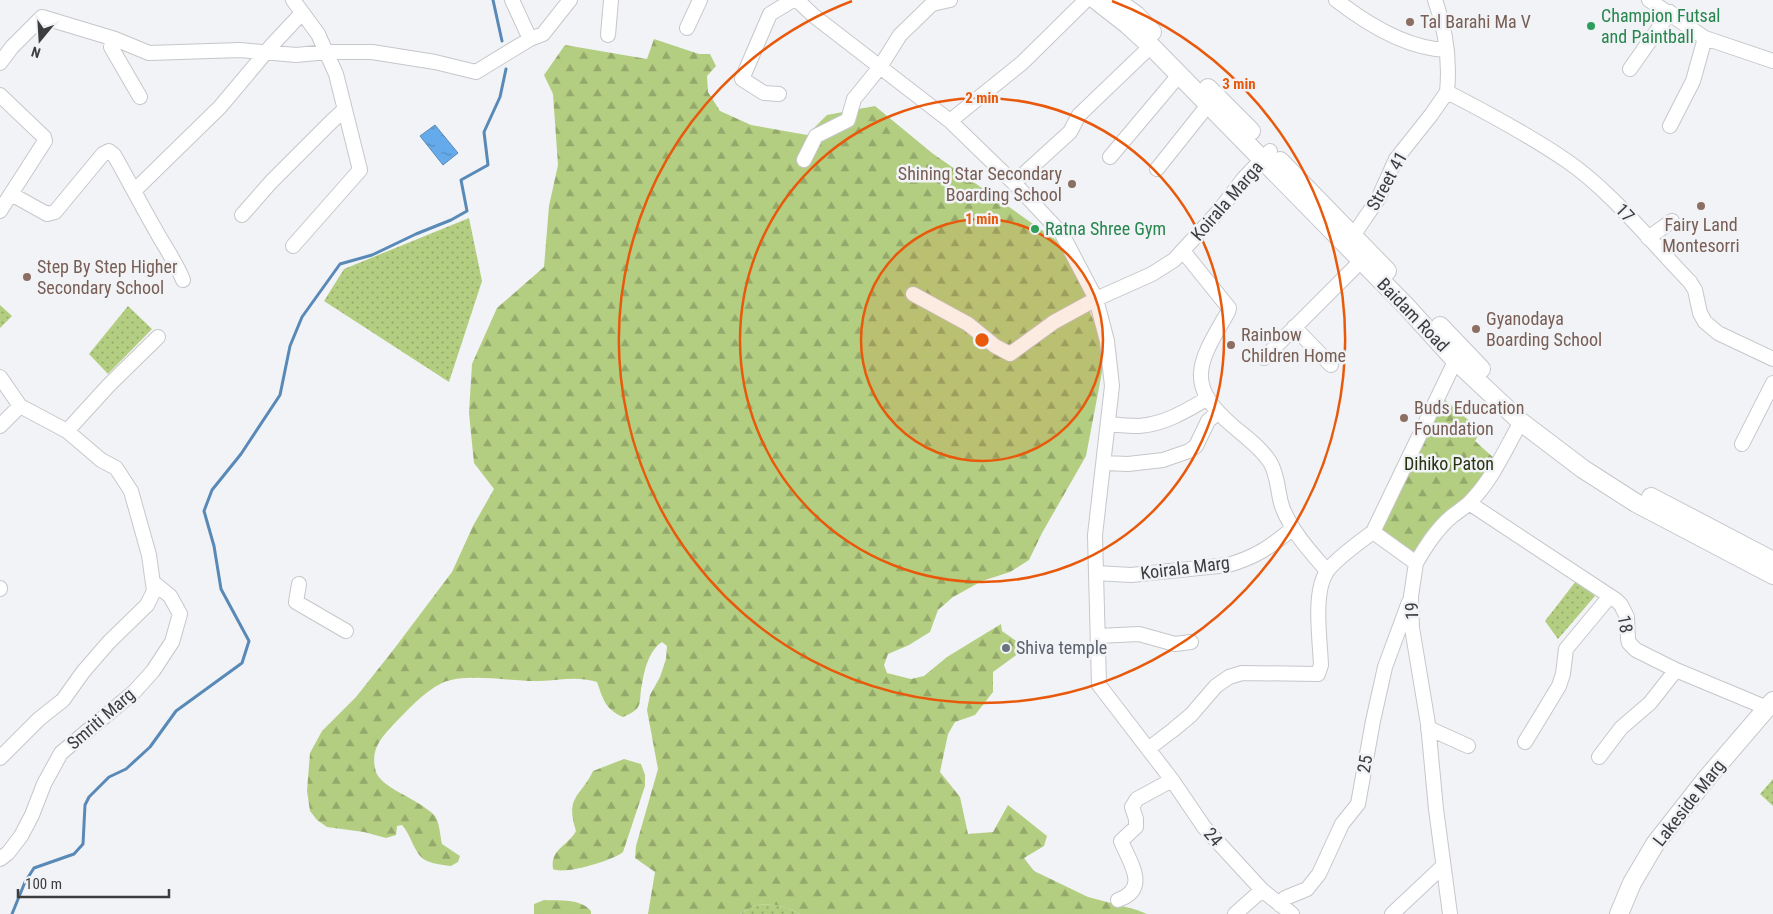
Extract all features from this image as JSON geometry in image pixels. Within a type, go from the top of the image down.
[{"type":"main road","name":"Baidam Road","points":[[1109,4],[1208,105],[1266,155],[1459,354],[1521,422],[1583,469],[1636,503],[1773,575]]},
{"type":"main road","name":"Baidam Road","points":[[1109,4],[1230,110],[1266,155]]},
{"type":"main road","name":"Baidam Road","points":[[1349,241],[1361,262],[1459,354],[1494,381],[1561,440],[1640,492],[1773,561]]},
{"type":"main road","name":"Lakeside Marg","points":[[1619,914],[1632,883],[1656,844],[1706,779],[1770,705]]},
{"type":"street","points":[[293,0],[318,34],[336,74],[360,170],[293,246]]},
{"type":"street","points":[[512,0],[530,39]]},
{"type":"street","points":[[0,63],[12,47],[42,17],[149,53],[240,50],[296,55],[327,52],[372,52],[436,62],[476,72],[530,39],[543,34],[570,0]]},
{"type":"street","points":[[608,35],[611,0]]},
{"type":"street","points":[[687,28],[700,0]]},
{"type":"street","points":[[779,94],[764,93],[742,79],[770,14],[793,0]]},
{"type":"street","points":[[797,0],[814,16],[950,121],[1014,183],[1062,234],[1096,299],[1107,342],[1112,386],[1096,535],[1099,685],[1148,748],[1179,725],[1216,686],[1229,677],[1242,673],[1318,674],[1321,665],[1319,594],[1327,571],[1373,532],[1459,354]]},
{"type":"street","points":[[804,160],[816,136],[848,120],[854,99],[880,67],[900,35],[932,4],[950,0]]},
{"type":"street","points":[[1336,0],[1394,38],[1432,50],[1447,50]]},
{"type":"street","points":[[1435,0],[1440,14],[1447,50],[1449,72],[1447,92]]},
{"type":"street","points":[[1654,1],[1705,38],[1773,62]]},
{"type":"street","points":[[950,121],[1022,63],[1109,4]]},
{"type":"street","points":[[1630,69],[1670,12]]},
{"type":"street","points":[[135,190],[220,107],[302,13]]},
{"type":"street","points":[[1670,126],[1693,81],[1705,38]]},
{"type":"street","points":[[115,40],[111,47],[140,97]]},
{"type":"street","points":[[1014,183],[1070,132],[1079,115],[1151,46]]},
{"type":"street","points":[[1110,157],[1179,75]]},
{"type":"street","name":"17","points":[[1447,92],[1508,124],[1568,162],[1607,194],[1690,282],[1695,290],[1700,313],[1705,322],[1718,333],[1773,358]]},
{"type":"street","name":"Street 41","points":[[1349,241],[1378,200],[1396,159],[1447,92]]},
{"type":"street","points":[[0,95],[44,136],[45,141],[0,211]]},
{"type":"street","points":[[1157,169],[1208,105]]},
{"type":"street","points":[[242,215],[271,182],[344,110]]},
{"type":"street","points":[[11,194],[47,214],[54,212],[103,154],[109,151],[114,155],[135,190],[155,229],[178,267],[183,280]]},
{"type":"street","name":"Koirala Marga","points":[[913,294],[968,324],[995,346],[1010,354],[1054,322],[1096,299],[1152,274],[1174,260],[1266,155]]},
{"type":"street","points":[[1648,238],[1672,221]]},
{"type":"street","points":[[1183,251],[1229,308],[1210,344],[1203,362],[1200,378],[1208,398],[1218,413],[1258,448],[1269,461],[1277,477],[1282,508],[1292,529],[1327,571]]},
{"type":"street","points":[[1264,358],[1361,262]]},
{"type":"street","points":[[1294,327],[1331,364]]},
{"type":"street","points":[[67,432],[109,385],[158,337]]},
{"type":"street","points":[[0,377],[20,406],[67,432],[101,460],[116,468],[131,491],[150,555],[154,583],[154,591],[147,605],[109,642],[62,700],[39,718],[0,758]]},
{"type":"street","points":[[1742,444],[1773,383]]},
{"type":"street","points":[[1108,424],[1140,426],[1172,418],[1208,398]]},
{"type":"street","points":[[0,426],[20,406]]},
{"type":"street","points":[[1104,463],[1152,462],[1188,451],[1196,446],[1208,420],[1218,413]]},
{"type":"street","points":[[1373,532],[1416,562],[1439,529],[1450,517],[1469,503],[1487,480],[1521,422]]},
{"type":"street","name":"18","points":[[1469,503],[1621,605],[1627,617],[1627,634],[1629,643],[1632,646],[1676,670],[1770,705]]},
{"type":"street","name":"Koirala Marg","points":[[1096,573],[1131,575],[1228,565],[1268,549],[1292,529]]},
{"type":"street","name":"19","points":[[1416,562],[1411,596],[1412,628],[1428,728],[1436,809],[1450,914]]},
{"type":"street","name":"Smriti Marg","points":[[0,859],[8,853],[21,836],[32,815],[44,784],[61,753],[134,692],[153,671],[172,642],[180,614],[170,596],[154,583]]},
{"type":"street","points":[[299,584],[296,602],[346,631]]},
{"type":"street","name":"25","points":[[1280,905],[1285,898],[1307,889],[1320,874],[1342,824],[1358,804],[1385,667],[1411,596]]},
{"type":"street","points":[[1525,742],[1559,686],[1563,674],[1566,649],[1610,596]]},
{"type":"street","points":[[1098,636],[1139,634],[1175,644],[1191,642]]},
{"type":"street","points":[[1599,757],[1621,728],[1650,703],[1676,670]]},
{"type":"street","points":[[1428,728],[1468,746]]},
{"type":"street","name":"24","points":[[1148,748],[1204,827],[1262,890],[1292,914]]},
{"type":"street","points":[[1118,900],[1128,897],[1133,892],[1136,878],[1135,870],[1121,841],[1136,827],[1136,819],[1132,807],[1137,799],[1172,780]]},
{"type":"street","points":[[1392,914],[1443,866]]},
{"type":"street","points":[[1235,914],[1262,890]]},
{"type":"green space","points":[[654,39],[699,54],[710,54],[716,66],[707,76],[708,92],[720,111],[751,125],[807,135],[827,115],[875,106],[932,153],[1056,240],[1085,285],[1089,310],[1106,351],[1086,456],[1042,533],[1029,560],[1010,572],[982,581],[953,597],[938,610],[930,632],[909,645],[888,654],[884,665],[887,673],[911,679],[924,676],[947,657],[1001,624],[1002,631],[1026,648],[993,672],[993,692],[975,715],[955,722],[948,734],[940,772],[960,797],[968,834],[993,832],[1008,805],[1047,836],[1044,846],[1024,858],[1034,871],[1088,897],[1147,914],[800,914],[772,904],[756,905],[740,914],[648,914],[655,872],[635,858],[636,846],[658,769],[647,710],[650,695],[660,677],[666,659],[667,646],[662,642],[654,650],[648,661],[638,707],[623,717],[608,707],[597,682],[590,680],[529,681],[464,678],[442,683],[435,687],[416,702],[393,725],[377,746],[374,758],[376,772],[391,788],[423,806],[435,816],[442,844],[460,856],[458,862],[451,866],[433,863],[423,858],[416,850],[402,825],[397,826],[396,835],[386,838],[364,832],[327,827],[317,820],[310,811],[307,791],[310,753],[322,731],[356,697],[452,572],[473,526],[494,489],[474,463],[469,413],[472,364],[497,308],[544,267],[549,206],[558,165],[553,94],[544,75],[565,45],[647,59]]},
{"type":"green space","points":[[469,218],[482,281],[449,382],[324,301],[344,269]]},
{"type":"green space","points":[[0,305],[12,316],[0,328]]},
{"type":"green space","points":[[128,306],[152,329],[108,374],[89,354]]},
{"type":"green space","name":"Dihiko Paton","points":[[1443,398],[1481,431],[1475,441],[1496,460],[1479,484],[1414,556],[1377,529]]},
{"type":"green space","points":[[1576,581],[1595,596],[1558,639],[1545,621]]},
{"type":"green space","points":[[624,759],[641,764],[645,775],[645,786],[623,852],[609,859],[577,869],[553,869],[554,857],[557,852],[576,831],[572,811],[573,804],[593,771]]},
{"type":"green space","points":[[1773,779],[1773,806],[1760,794]]},
{"type":"green space","points":[[544,900],[576,902],[591,911],[591,914],[534,914],[534,904]]},
{"type":"green space","points":[[772,904],[800,914],[740,914],[756,905]]},
{"type":"water","points":[[435,125],[458,153],[443,165],[420,136]]},
{"type":"waterway","points":[[493,0],[502,41]]},
{"type":"waterway","points":[[12,914],[25,882],[34,868],[74,854],[83,844],[85,805],[89,797],[109,777],[126,769],[150,747],[176,711],[242,663],[249,641],[221,589],[214,546],[204,511],[212,490],[241,454],[280,395],[290,346],[302,317],[340,264],[372,255],[467,211],[461,180],[488,165],[484,132],[500,97],[506,69]]},
{"type":"place","name":"Tal Barahi Ma V","points":[[1410,22]]},
{"type":"place","name":"Champion Futsal and Paintball","points":[[1591,26]]},
{"type":"place","name":"Shining Star Secondary Boarding School","points":[[1072,184]]},
{"type":"place","name":"Fairy Land Montesorri","points":[[1701,206]]},
{"type":"place","name":"Ratna Shree Gym","points":[[1035,229]]},
{"type":"place","name":"Step By Step Higher Secondary School","points":[[27,277]]},
{"type":"place","name":"Gyanodaya Boarding School","points":[[1476,329]]},
{"type":"place","name":"Rainbow Children Home","points":[[1231,345]]},
{"type":"place","name":"Buds Education Foundation","points":[[1404,418]]},
{"type":"place","name":"Shiva temple","points":[[1006,648]]}]
